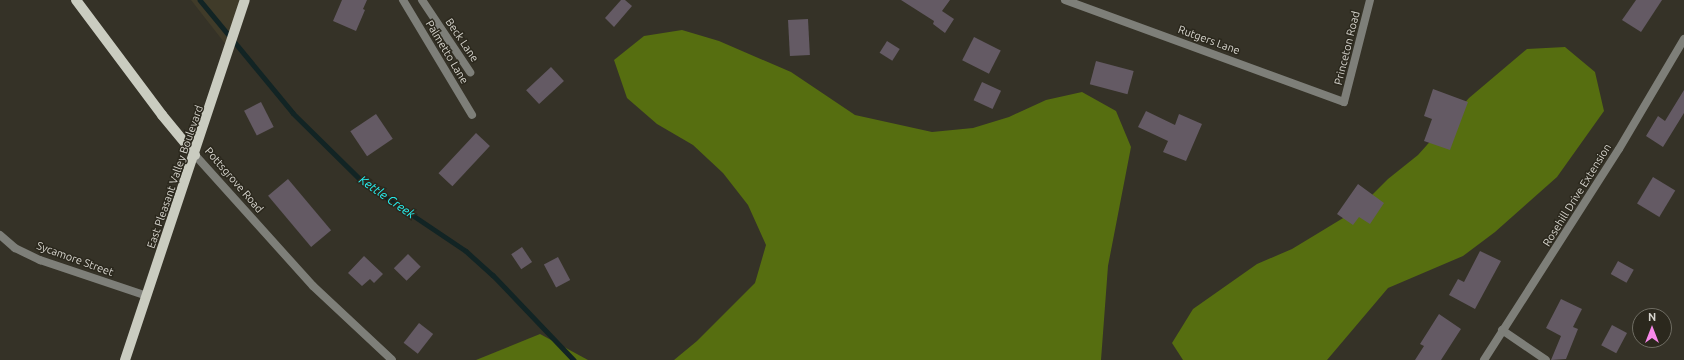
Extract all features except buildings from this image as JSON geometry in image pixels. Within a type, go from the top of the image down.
[{"type":"main road","name":"Pottsgrove Road","points":[[76,0],[162,115],[195,155]]},
{"type":"main road","name":"East Pleasant Valley Boulevard","points":[[125,360],[195,155],[245,0]]},
{"type":"street","name":"Palmetto Lane","points":[[403,0],[472,115]]},
{"type":"street","name":"Beck Lane","points":[[422,0],[470,72]]},
{"type":"street","name":"Rutgers Lane","points":[[1065,0],[1344,102]]},
{"type":"street","name":"Princeton Road","points":[[1344,102],[1370,0]]},
{"type":"street","name":"Rosehill Drive Extension","points":[[1484,360],[1619,149],[1684,39]]},
{"type":"street","name":"Pottsgrove Road","points":[[195,155],[313,286],[392,360]]},
{"type":"street","name":"Sycamore Street","points":[[0,235],[15,248],[40,260],[147,296]]},
{"type":"street","points":[[1502,330],[1546,360]]},
{"type":"shaded area","points":[[191,0],[243,0],[227,46]]},
{"type":"green space","points":[[682,30],[719,41],[791,72],[855,115],[932,132],[973,128],[1009,117],[1046,100],[1082,92],[1116,111],[1131,147],[1108,266],[1101,360],[674,360],[697,341],[755,283],[766,245],[748,205],[723,173],[693,145],[657,124],[627,98],[614,60],[644,36]]},
{"type":"green space","points":[[1565,47],[1595,72],[1604,111],[1557,177],[1495,232],[1463,256],[1388,288],[1327,360],[1183,360],[1172,343],[1193,309],[1257,264],[1292,249],[1358,209],[1388,179],[1418,155],[1469,98],[1527,49]]},
{"type":"green space","points":[[540,334],[588,360],[476,360]]},
{"type":"waterway","name":"Kettle Creek","points":[[200,0],[293,113],[362,181],[466,251],[493,275],[574,360]]}]
